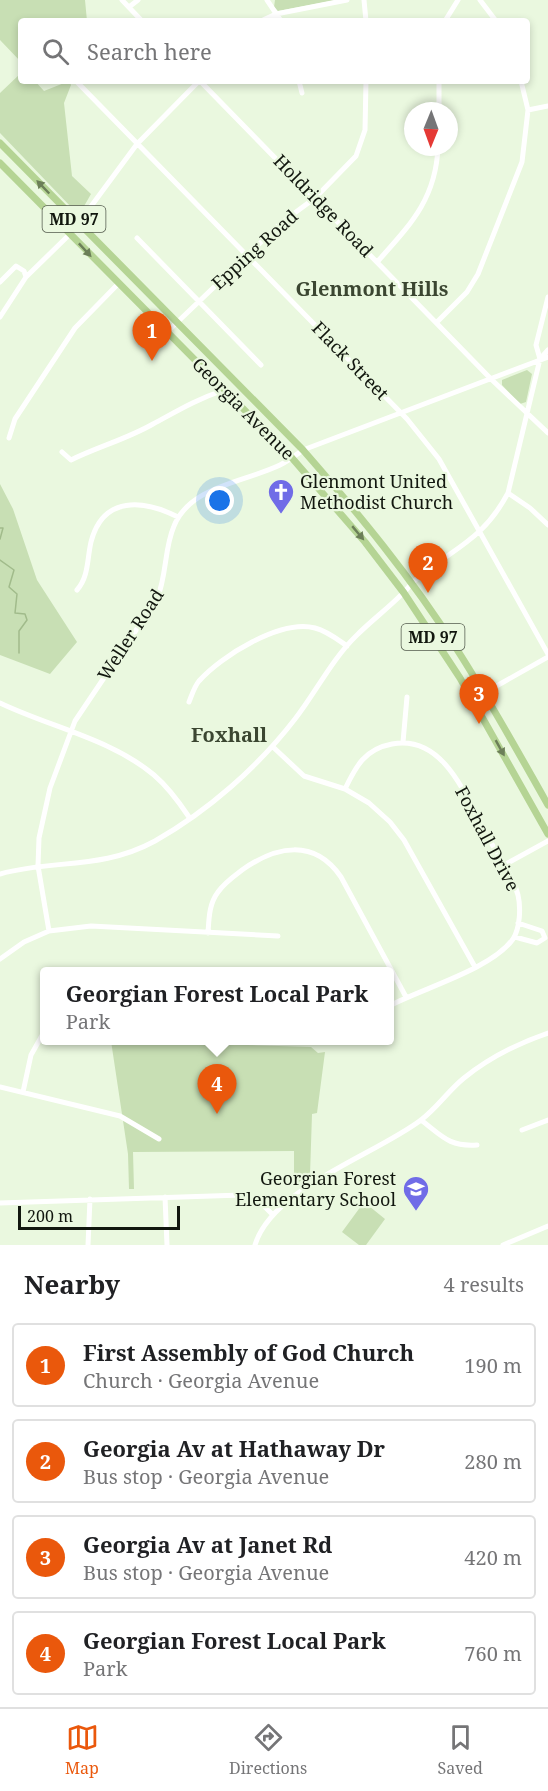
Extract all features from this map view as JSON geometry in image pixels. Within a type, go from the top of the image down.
[{"type":"main road","name":"Georgia Avenue","points":[[0,143],[303,450],[343,495],[411,583],[484,693],[548,805]]},
{"type":"main road","name":"Georgia Avenue","points":[[0,163],[292,458],[365,542],[404,593],[460,678],[548,834]]},
{"type":"street","points":[[122,0],[139,18]]},
{"type":"street","points":[[129,8],[138,0]]},
{"type":"street","points":[[267,0],[279,18]]},
{"type":"street","points":[[267,18],[276,14],[347,0]]},
{"type":"street","points":[[364,0],[366,18]]},
{"type":"street","points":[[447,18],[458,0]]},
{"type":"street","points":[[480,0],[494,18]]},
{"type":"street","name":"Flack Street","points":[[79,84],[401,413],[439,459],[548,656]]},
{"type":"street","points":[[78,224],[137,144],[196,84]]},
{"type":"street","name":"Holdridge Road","points":[[202,84],[378,261],[491,379],[548,433]]},
{"type":"street","points":[[300,84],[302,93]]},
{"type":"street","name":"Epping Road","points":[[166,333],[246,255],[281,223],[315,198],[349,164],[360,149],[365,130],[366,84]]},
{"type":"street","points":[[439,84],[439,102]]},
{"type":"street","points":[[437,322],[467,292],[485,259],[522,162],[528,110],[522,84]]},
{"type":"street","points":[[528,110],[548,106]]},
{"type":"street","points":[[378,261],[417,217],[432,183],[436,156]]},
{"type":"street","points":[[0,317],[26,277],[70,234]]},
{"type":"street","points":[[137,238],[261,365]]},
{"type":"street","points":[[0,282],[16,266],[24,271],[26,277]]},
{"type":"street","points":[[9,438],[15,419],[75,328],[118,284]]},
{"type":"street","points":[[540,359],[536,345],[548,297]]},
{"type":"street","points":[[0,874],[38,866],[109,860],[155,841],[240,778],[273,747],[347,646],[404,593],[411,583],[481,533],[500,510],[508,493],[540,359],[548,350]]},
{"type":"street","points":[[77,590],[86,577],[93,534],[103,518],[123,506],[141,503],[155,506],[178,517],[195,499],[280,465],[303,450],[548,357]]},
{"type":"street","points":[[62,452],[71,460],[154,424],[170,412],[200,398],[224,390]]},
{"type":"street","points":[[508,493],[530,508],[548,525]]},
{"type":"street","name":"Weller Road","points":[[49,931],[38,866],[39,838],[44,807],[83,706],[157,599],[166,570],[170,539],[178,517]]},
{"type":"street","points":[[189,702],[197,684],[231,655],[284,629],[314,628],[331,634],[347,646]]},
{"type":"street","points":[[484,693],[548,656]]},
{"type":"street","points":[[345,789],[357,764],[368,753],[381,746],[403,742],[407,697]]},
{"type":"street","points":[[0,703],[118,752],[141,765],[166,786],[189,817]]},
{"type":"street","name":"Foxhall Drive","points":[[394,1004],[498,956],[514,937],[518,923],[518,897],[504,865],[446,764],[431,751],[403,742]]},
{"type":"street","points":[[273,747],[304,776],[345,789],[369,803],[390,822],[404,840],[475,967]]},
{"type":"street","points":[[504,865],[548,841]]},
{"type":"street","points":[[208,933],[212,903],[218,891],[230,879],[270,853],[294,849],[313,854],[335,868],[390,967]]},
{"type":"street","points":[[514,937],[537,943],[545,938],[539,929],[518,923]]},
{"type":"street","points":[[0,959],[24,942],[49,931],[91,926],[278,936]]},
{"type":"street","points":[[394,975],[406,997]]},
{"type":"street","points":[[255,1245],[258,1234],[272,1214],[321,1179],[421,1120],[462,1079],[499,1052],[548,1033]]},
{"type":"street","points":[[23,1092],[32,1056],[40,1041]]},
{"type":"street","points":[[0,1087],[120,1116],[159,1138]]},
{"type":"street","points":[[421,1120],[450,1143],[460,1146],[477,1145]]},
{"type":"street","points":[[522,1130],[548,1120]]},
{"type":"street","points":[[0,1203],[242,1195],[260,1202],[272,1214]]},
{"type":"street","points":[[165,1197],[167,1245]]},
{"type":"street","points":[[88,1245],[90,1199]]},
{"type":"street","points":[[503,1245],[548,1226]]},
{"type":"green space","points":[[0,0],[85,0],[87,18],[18,18],[18,59],[0,40]]},
{"type":"green space","points":[[275,0],[336,0],[278,11],[274,7]]},
{"type":"green space","points":[[18,76],[18,84],[38,84],[44,91],[62,84],[70,84],[64,103],[72,176],[91,194],[83,208],[72,208],[0,133],[0,93]]},
{"type":"green space","points":[[527,370],[532,374],[526,402],[520,404],[502,385],[502,380]]},
{"type":"green space","points":[[0,484],[13,509],[37,580],[77,642],[50,674],[0,655]]},
{"type":"green space","points":[[112,1045],[311,1047],[318,1053],[325,1052],[317,1113],[312,1114],[310,1175],[294,1185],[294,1151],[133,1152],[134,1189],[129,1189],[128,1154]]},
{"type":"green space","points":[[364,1202],[385,1219],[366,1245],[359,1245],[342,1232]]},
{"type":"waterway","points":[[0,528],[3,528],[0,539]]},
{"type":"waterway","points":[[0,560],[14,570],[9,587],[17,594],[15,613],[25,614],[27,620],[19,631],[19,653]]},
{"type":"place","name":"First Assembly of God Church","points":[[152,361]]},
{"type":"place","name":"Glenmont United Methodist Church","points":[[281,515]]},
{"type":"place","name":"Georgia Av at Hathaway Dr","points":[[428,593]]},
{"type":"place","name":"Georgia Av at Janet Rd","points":[[479,724]]},
{"type":"place","name":"Georgian Forest Local Park","points":[[217,1114]]},
{"type":"place","name":"Georgian Forest Elementary School","points":[[416,1212]]},
{"type":"district","name":"Glenmont Hills","points":[[372,289]]},
{"type":"district","name":"Foxhall","points":[[229,735]]}]
